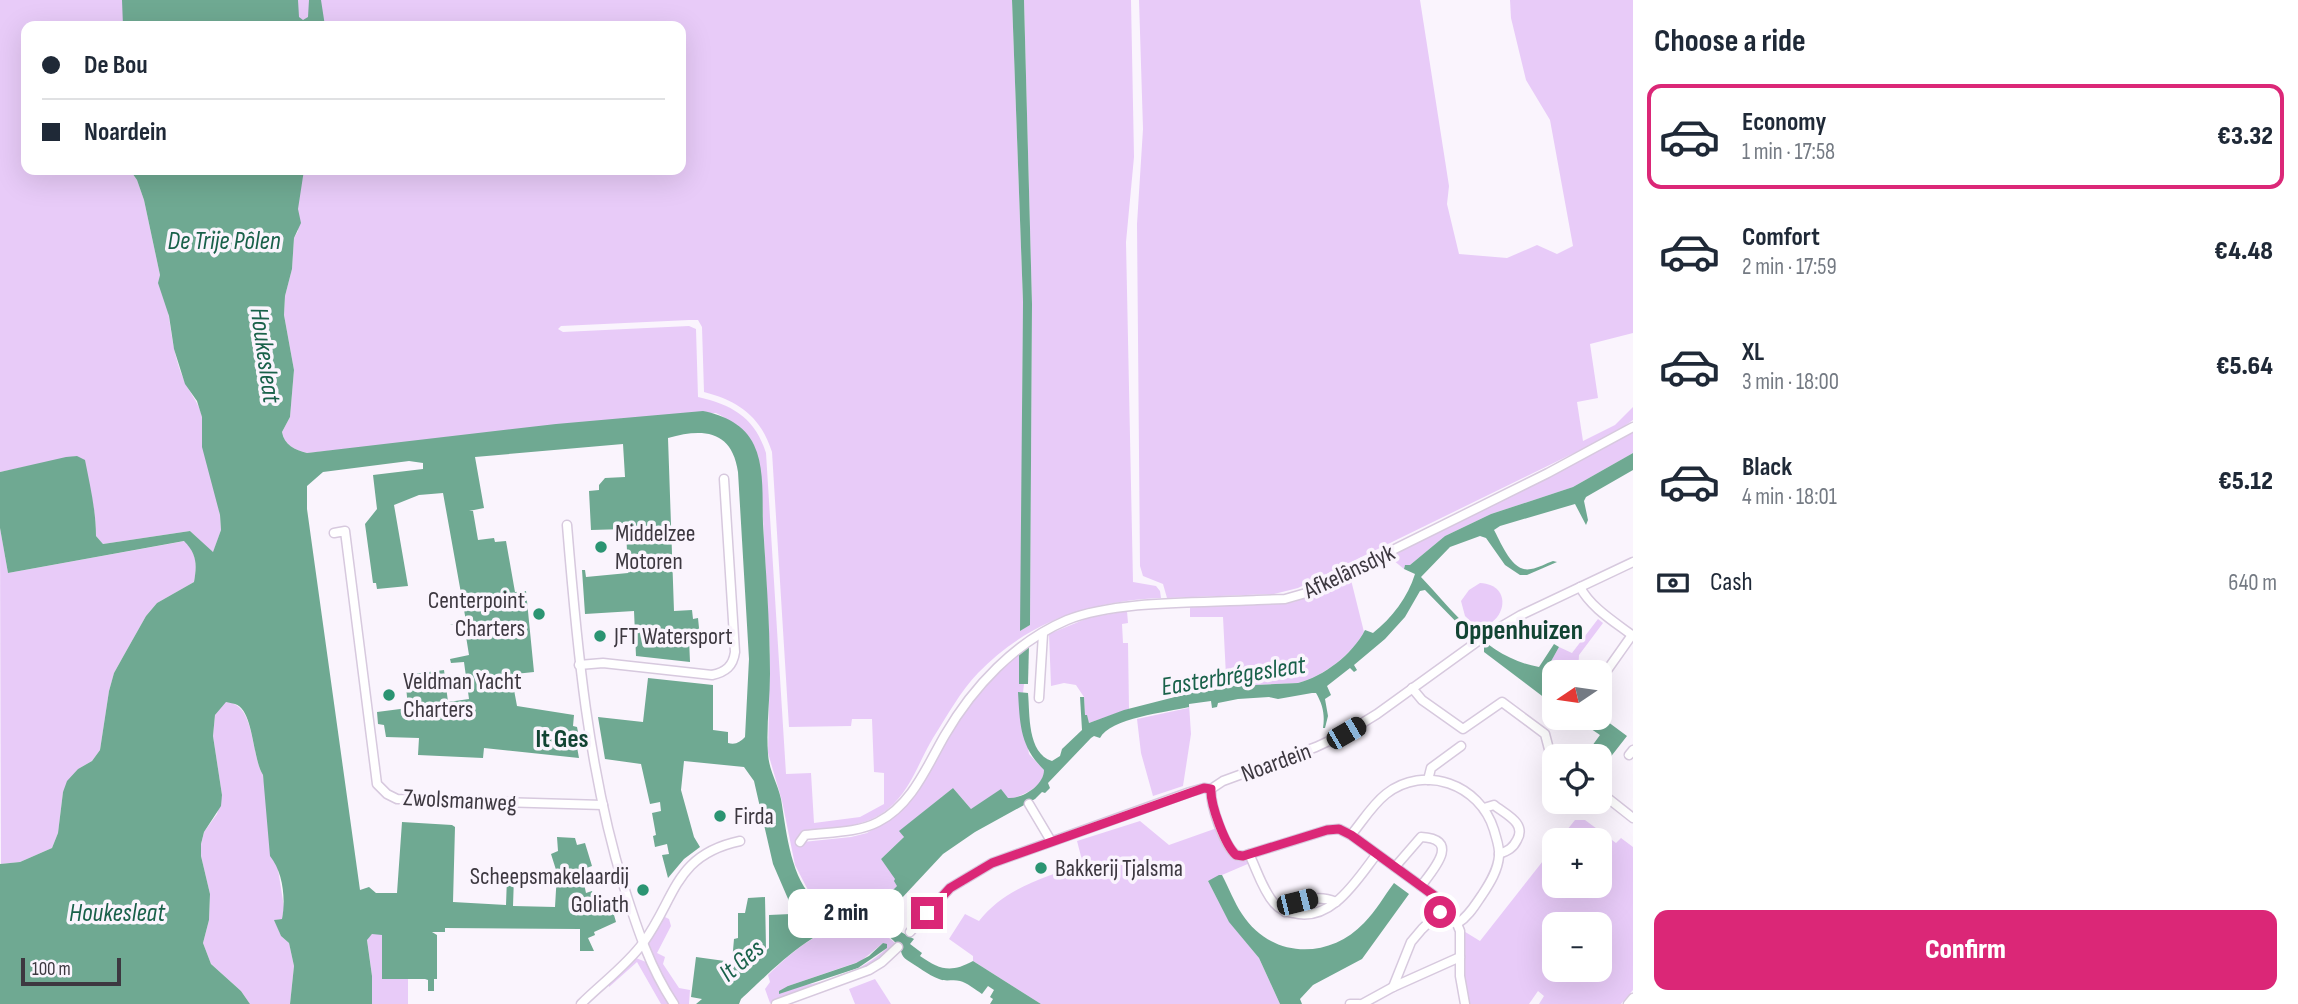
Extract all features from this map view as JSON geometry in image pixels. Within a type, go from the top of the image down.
[{"type":"street","name":"Afkelânsdyk","points":[[800,842],[805,835],[857,829],[879,822],[906,801],[972,694],[997,667],[1043,634],[1067,621],[1101,610],[1244,600],[1272,601],[1306,593],[1548,473],[1633,426]]},
{"type":"street","points":[[579,665],[603,663],[712,675],[725,671],[730,666],[735,652],[724,479]]},
{"type":"street","points":[[567,525],[579,665],[603,805],[642,944],[655,973],[674,1004]]},
{"type":"street","name":"Zwolsmanweg","points":[[334,533],[345,531],[377,783],[387,794],[397,799],[603,805]]},
{"type":"street","name":"Noardein","points":[[910,932],[941,896],[958,882],[992,863],[1190,792],[1211,789],[1223,781],[1317,747],[1377,714],[1485,636],[1521,615],[1633,562]]},
{"type":"street","points":[[1580,587],[1585,596],[1606,616],[1632,636],[1610,660]]},
{"type":"street","points":[[1040,698],[1043,634]]},
{"type":"street","points":[[1412,688],[1431,707],[1463,729],[1502,702],[1545,734],[1548,744]]},
{"type":"street","points":[[1428,780],[1431,768],[1461,746]]},
{"type":"street","points":[[1351,835],[1386,793],[1404,785],[1435,780],[1460,787],[1473,796],[1491,821],[1500,854],[1492,879],[1469,915],[1458,923]]},
{"type":"street","points":[[1211,789],[1213,806],[1232,851],[1243,856],[1327,830],[1339,829],[1447,905],[1460,931],[1462,994],[1465,1004]]},
{"type":"street","points":[[1612,801],[1633,818]]},
{"type":"street","points":[[1029,804],[1051,841]]},
{"type":"street","points":[[1484,808],[1494,805],[1521,828],[1514,845],[1500,854]]},
{"type":"street","points":[[1395,867],[1421,836],[1432,837],[1440,843],[1440,861],[1421,886]]},
{"type":"street","points":[[580,1004],[642,944],[674,884],[688,868],[715,849],[740,841]]},
{"type":"street","points":[[1249,854],[1275,904],[1285,912],[1302,916],[1325,911],[1336,902],[1376,855]]},
{"type":"street","points":[[1285,912],[1297,902],[1318,897],[1336,902]]},
{"type":"street","points":[[1393,987],[1411,942],[1447,905]]},
{"type":"street","points":[[776,1004],[869,971],[898,947]]},
{"type":"street","points":[[1350,1004],[1361,1004],[1460,957]]},
{"type":"street","points":[[1628,1004],[1633,998]]},
{"type":"shaded area","points":[[0,0],[1012,0],[1023,302],[1021,630],[1030,625],[1032,304],[1024,0],[1131,0],[1134,157],[1126,242],[1133,582],[1156,586],[1161,598],[1086,609],[1039,627],[1018,640],[997,655],[965,688],[896,802],[879,816],[858,824],[801,831],[803,842],[851,837],[867,833],[899,813],[919,791],[942,746],[980,687],[1019,653],[1019,683],[1024,684],[1023,693],[1019,692],[1029,754],[1044,770],[1042,779],[1027,793],[971,809],[953,788],[900,831],[904,837],[881,859],[896,879],[897,886],[883,901],[862,905],[832,905],[816,899],[810,894],[795,865],[782,801],[768,753],[770,652],[761,481],[753,450],[735,425],[716,413],[307,453],[291,446],[282,432],[290,417],[294,370],[284,315],[285,296],[292,269],[294,238],[298,231],[298,200],[303,175],[686,175],[686,21],[21,21],[21,175],[134,175],[137,180],[144,200],[176,357],[204,425],[220,515],[221,530],[213,553],[190,531],[103,544],[96,536],[91,495],[77,456],[0,472]],"holes":[[[698,320],[702,327],[704,392],[728,400],[747,412],[762,429],[772,452],[789,727],[851,726],[852,719],[872,719],[874,772],[884,773],[884,804],[860,817],[814,823],[811,773],[786,774],[766,453],[756,431],[741,415],[722,404],[698,397],[696,329],[689,326],[563,332],[558,329],[561,326]]]},
{"type":"shaded area","points":[[1139,0],[1420,0],[1449,186],[1447,204],[1459,254],[1507,258],[1537,245],[1557,254],[1573,246],[1550,120],[1526,80],[1511,18],[1510,0],[1633,0],[1633,333],[1590,344],[1598,398],[1577,402],[1583,441],[1615,425],[1633,407],[1633,420],[1613,434],[1298,588],[1274,594],[1167,598],[1163,584],[1143,576],[1140,566],[1137,224],[1143,129]]},
{"type":"shaded area","points":[[1633,429],[1633,453],[1573,487],[1491,514],[1445,536],[1410,565],[1405,565],[1404,569],[1388,556]]},
{"type":"shaded area","points":[[0,528],[8,573],[185,541],[192,550],[196,565],[194,582],[157,603],[146,616],[114,673],[100,750],[92,761],[78,769],[63,792],[58,833],[52,848],[20,862],[1,864]]},
{"type":"shaded area","points":[[1350,576],[1364,632],[1352,649],[1327,670],[1298,683],[1214,687],[1182,694],[1181,685],[1226,676],[1223,617],[1190,617],[1190,607],[1294,602]]},
{"type":"shaded area","points":[[1480,583],[1491,585],[1498,590],[1502,605],[1495,620],[1478,628],[1465,616],[1461,601],[1469,590]]},
{"type":"shaded area","points":[[1127,611],[1128,623],[1122,624],[1123,643],[1128,643],[1129,709],[1089,723],[1085,715],[1084,697],[1076,685],[1064,683],[1051,686],[1049,634],[1088,618]]},
{"type":"shaded area","points":[[1598,619],[1603,623],[1579,655],[1579,660],[1552,660],[1559,647],[1572,653]]},
{"type":"shaded area","points":[[225,702],[235,704],[242,710],[251,731],[263,775],[284,907],[282,919],[275,920],[281,936],[289,943],[294,966],[290,1004],[250,1004],[241,991],[211,964],[203,943],[209,920],[210,894],[201,856],[201,844],[204,832],[217,814],[222,795],[213,736],[215,715]]},
{"type":"shaded area","points":[[1189,704],[1191,734],[1183,786],[1153,796],[1141,753],[1137,719],[1188,708]]},
{"type":"shaded area","points":[[1575,820],[1585,820],[1596,828],[1569,828]]},
{"type":"shaded area","points":[[1140,821],[1169,845],[1217,828],[1230,854],[1250,863],[1208,881],[1229,921],[1259,958],[1280,1004],[1041,1004],[973,961],[973,956],[949,939],[965,914],[979,921],[1013,892],[1083,864],[1077,841]]},
{"type":"shaded area","points":[[1621,838],[1633,847],[1633,990],[1621,1004],[1539,1004],[1544,996],[1538,991],[1529,1004],[1468,1004],[1463,973],[1462,930],[1480,941],[1542,862],[1542,898],[1612,898],[1612,840],[1616,843]]},
{"type":"shaded area","points":[[663,916],[669,919],[671,926],[657,953],[665,957],[663,964],[679,988],[690,990],[689,1004],[678,1004],[647,946]]},
{"type":"shaded area","points":[[860,923],[870,926],[896,944],[869,966],[854,974],[770,1003],[765,989],[770,982],[768,975],[810,940],[846,925]],"holes":[[[883,943],[887,945],[877,957],[853,971],[827,980],[788,986],[861,961]]]},
{"type":"shaded area","points":[[372,934],[382,934],[382,978],[408,979],[408,1004],[372,1004],[372,976],[367,939]]},
{"type":"shaded area","points":[[636,958],[646,962],[670,1004],[661,1004],[637,962],[609,987],[608,982]]},
{"type":"shaded area","points":[[875,979],[891,1004],[855,1004],[849,989]]},
{"type":"water","points":[[122,0],[298,0],[299,17],[303,20],[308,17],[309,0],[321,0],[324,21],[123,21]]},
{"type":"water","points":[[1012,0],[1024,0],[1032,304],[1030,625],[1020,631],[1023,302]]},
{"type":"water","points":[[134,175],[303,175],[298,209],[301,223],[294,238],[284,315],[294,370],[290,417],[282,432],[288,444],[298,450],[307,453],[556,424],[703,411],[726,418],[745,432],[758,454],[762,484],[770,655],[767,734],[769,761],[781,798],[788,842],[796,869],[807,891],[826,904],[874,903],[890,893],[897,886],[881,859],[904,837],[899,831],[953,788],[971,809],[1001,789],[1008,798],[1014,798],[1037,786],[1044,770],[1030,752],[1023,734],[1018,692],[1028,693],[1034,742],[1044,757],[1052,761],[1060,756],[1062,749],[1082,730],[1080,697],[1084,697],[1085,715],[1089,723],[1124,710],[1214,687],[1298,683],[1308,680],[1345,656],[1365,630],[1373,633],[1387,621],[1404,599],[1415,574],[1404,569],[1405,565],[1410,565],[1445,536],[1491,514],[1573,487],[1633,453],[1633,470],[1586,497],[1586,525],[1575,504],[1494,530],[1508,555],[1518,566],[1531,569],[1557,562],[1527,575],[1520,575],[1505,565],[1486,538],[1480,536],[1450,547],[1421,577],[1473,632],[1488,644],[1520,662],[1539,667],[1542,662],[1542,696],[1484,652],[1484,645],[1474,636],[1470,636],[1425,590],[1420,591],[1405,617],[1385,639],[1354,665],[1357,670],[1354,672],[1350,668],[1327,686],[1331,695],[1325,699],[1328,716],[1325,728],[1322,706],[1316,693],[1278,699],[1238,699],[1218,703],[1217,707],[1212,708],[1211,701],[1189,704],[1189,707],[1115,725],[1100,738],[1091,738],[1048,783],[1050,788],[1045,793],[1042,792],[1035,799],[975,832],[943,854],[886,915],[901,932],[914,939],[910,944],[922,953],[920,956],[927,961],[940,967],[952,968],[973,961],[1041,1004],[990,1004],[994,990],[988,986],[982,994],[957,980],[935,977],[905,958],[899,947],[882,931],[870,925],[854,923],[836,926],[800,947],[741,999],[739,1004],[696,1004],[702,999],[691,997],[696,957],[732,962],[734,939],[738,938],[738,913],[745,913],[748,898],[765,897],[766,948],[754,961],[769,948],[769,915],[791,914],[792,929],[798,922],[773,864],[754,781],[744,767],[684,761],[681,790],[694,837],[700,847],[684,859],[668,878],[662,855],[669,854],[667,844],[655,847],[653,836],[656,835],[652,813],[661,811],[660,802],[650,804],[641,764],[605,759],[598,717],[643,722],[648,678],[713,685],[713,730],[728,732],[728,743],[738,743],[745,737],[749,659],[738,472],[735,458],[722,440],[704,433],[668,438],[674,611],[692,610],[693,619],[698,618],[700,638],[689,639],[690,662],[636,656],[634,611],[585,614],[582,570],[585,570],[586,577],[628,573],[626,529],[591,530],[589,491],[599,490],[599,485],[605,478],[625,477],[623,444],[475,457],[484,508],[469,511],[473,511],[478,540],[494,538],[495,542],[506,541],[515,592],[526,591],[534,672],[515,674],[515,679],[512,679],[517,706],[574,715],[573,726],[577,727],[581,747],[577,747],[579,758],[484,748],[483,758],[418,755],[419,738],[386,737],[384,725],[378,724],[377,712],[408,708],[405,675],[444,670],[448,702],[469,699],[464,662],[451,663],[450,659],[469,655],[464,624],[450,625],[466,621],[443,493],[419,495],[394,505],[408,586],[377,589],[376,583],[373,583],[365,524],[377,509],[373,475],[423,469],[423,463],[409,461],[323,472],[307,486],[307,509],[360,890],[369,887],[376,893],[397,893],[402,822],[452,825],[455,827],[453,902],[506,905],[507,877],[514,877],[513,906],[555,907],[557,873],[551,854],[558,851],[557,837],[575,838],[577,845],[585,843],[592,866],[575,872],[579,885],[584,884],[586,893],[592,891],[596,905],[610,901],[616,922],[594,932],[595,935],[588,938],[594,951],[580,951],[580,929],[445,928],[445,932],[432,932],[437,935],[437,979],[434,979],[434,991],[428,991],[428,980],[425,979],[382,979],[382,935],[372,934],[367,940],[372,976],[372,1004],[290,1004],[294,966],[289,943],[281,936],[274,920],[282,919],[284,903],[281,878],[270,856],[263,775],[246,715],[235,704],[226,702],[215,715],[213,736],[222,795],[221,806],[204,832],[201,844],[201,856],[210,894],[209,920],[203,943],[211,964],[241,991],[250,1004],[0,1004],[0,864],[20,862],[52,848],[58,833],[67,781],[78,769],[92,761],[100,750],[114,673],[146,616],[157,603],[194,582],[196,565],[194,555],[184,541],[8,573],[0,528],[0,472],[66,457],[77,456],[85,460],[96,536],[103,544],[190,531],[213,552],[221,530],[220,515],[202,447],[202,417],[197,401],[185,384],[174,349],[169,316],[158,283],[160,275],[144,200]]},
{"type":"water","points":[[1554,644],[1559,647],[1552,660],[1544,660]]},
{"type":"water","points":[[1029,645],[1028,684],[1019,684],[1019,653]]},
{"type":"water","points":[[1612,725],[1627,736],[1612,755],[1612,744],[1593,744],[1600,735],[1593,730],[1612,730]]},
{"type":"water","points":[[1222,875],[1239,909],[1254,929],[1268,940],[1301,949],[1334,944],[1350,935],[1368,918],[1394,883],[1409,894],[1362,959],[1313,985],[1300,999],[1302,1004],[1280,1004],[1259,958],[1229,922],[1208,881]]},
{"type":"water","points":[[883,943],[887,944],[887,948],[858,968],[779,994],[779,991],[788,986],[856,963],[869,956]]},
{"type":"place","name":"Middelzee Motoren","points":[[601,547]]},
{"type":"place","name":"Centerpoint Charters","points":[[539,614]]},
{"type":"place","name":"JFT Watersport","points":[[600,636]]},
{"type":"place","name":"Veldman Yacht Charters","points":[[389,695]]},
{"type":"place","name":"Firda","points":[[720,816]]},
{"type":"place","name":"Bakkerij Tjalsma","points":[[1041,868]]},
{"type":"place","name":"Scheepsmakelaardij Goliath","points":[[643,890]]},
{"type":"district","name":"Oppenhuizen","points":[[1519,629]]},
{"type":"district","name":"It Ges","points":[[562,738]]},
{"type":"route","points":[[927,913],[950,888],[992,863],[1204,788],[1211,789],[1210,795],[1220,825],[1236,855],[1243,856],[1327,830],[1339,829],[1447,905],[1440,912]]},
{"type":"water label","name":"De Trije Pôlen","points":[[224,240]]},
{"type":"water label","name":"Houkesleat","points":[[266,355]]},
{"type":"water label","name":"Easterbrégesleat","points":[[1233,675]]},
{"type":"water label","name":"Houkesleat","points":[[117,912]]}]
